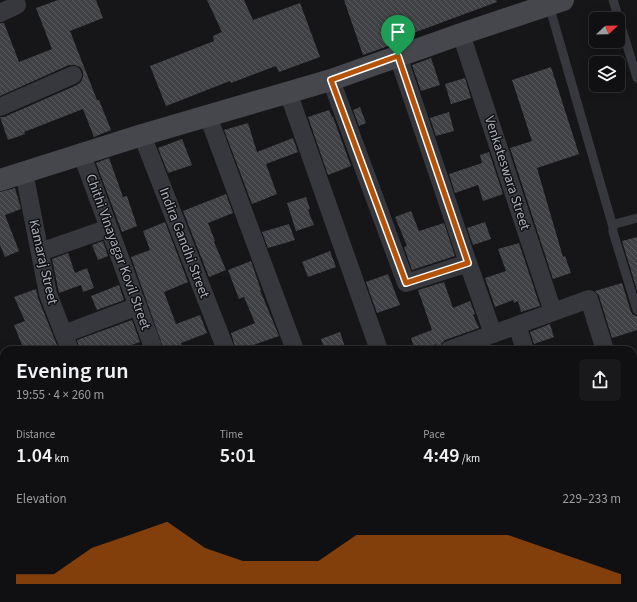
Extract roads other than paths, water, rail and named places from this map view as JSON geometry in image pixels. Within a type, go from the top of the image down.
[{"type":"street","points":[[0,180],[142,135],[331,80],[556,2]]},
{"type":"street","points":[[0,13],[17,5]]},
{"type":"street","name":"Venkateswara Street","points":[[461,34],[554,312]]},
{"type":"street","points":[[398,56],[468,263],[494,334]]},
{"type":"street","points":[[0,107],[73,75]]},
{"type":"street","points":[[331,80],[406,283],[468,263]]},
{"type":"street","points":[[288,92],[378,346]]},
{"type":"street","points":[[208,116],[294,346]]},
{"type":"street","name":"Indira Gandhi Street","points":[[142,135],[224,346]]},
{"type":"street","name":"Chithi Vinayagar Kovil Street","points":[[82,154],[153,346]]},
{"type":"street","name":"Kamaraj Street","points":[[24,172],[48,294],[67,342]]},
{"type":"street","points":[[40,252],[109,228]]},
{"type":"street","points":[[460,346],[589,299],[604,346]]},
{"type":"street","points":[[67,342],[138,306]]},
{"type":"street","points":[[517,325],[524,346]]},
{"type":"lane","points":[[613,0],[637,78]]},
{"type":"lane","points":[[556,2],[613,227],[613,232],[637,310]]},
{"type":"lane","points":[[613,227],[615,224],[637,218]]}]
